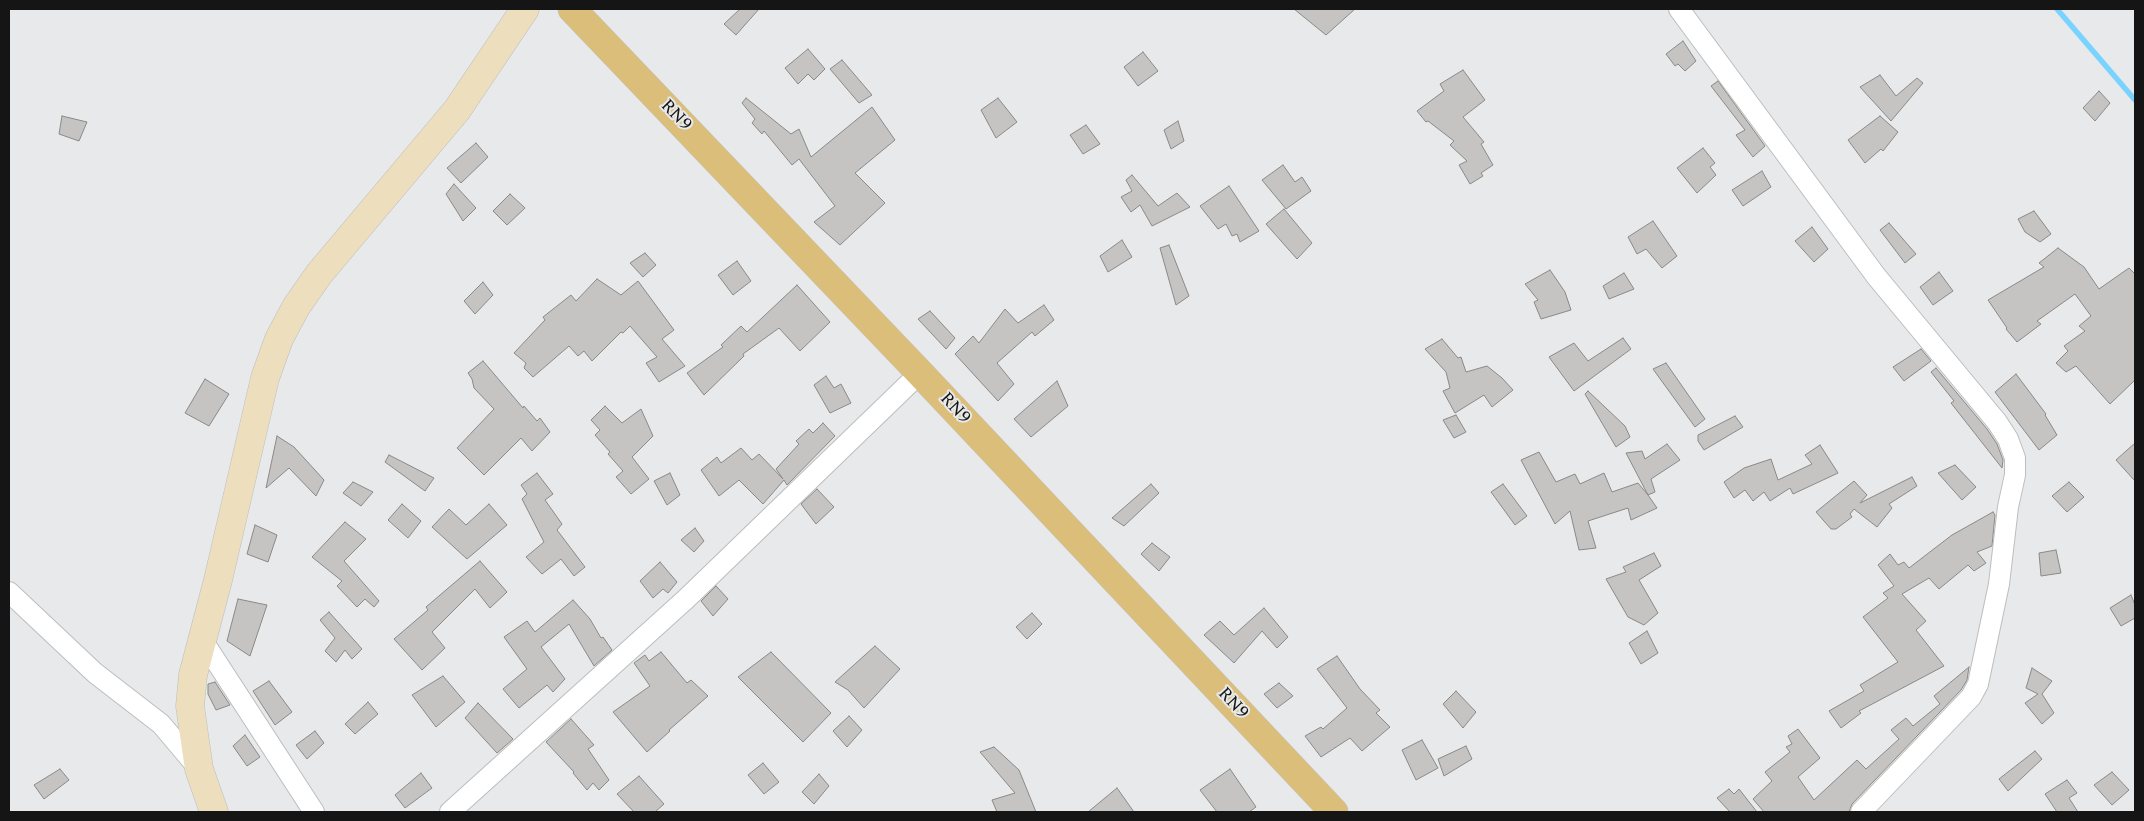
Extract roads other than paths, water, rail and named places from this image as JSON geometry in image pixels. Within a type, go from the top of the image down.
[{"type":"main road","points":[[214,812],[199,770],[190,706],[193,675],[201,638],[218,580],[265,378],[279,339],[296,307],[319,274],[457,110],[525,9]]},
{"type":"main road","name":"RN9","points":[[572,9],[920,373],[1334,812]]},
{"type":"street","points":[[1679,9],[1876,276],[1997,422],[2008,440],[2015,458],[2015,475],[2008,507],[1999,584],[1978,684],[1971,697],[1861,812]]},
{"type":"street","points":[[450,812],[686,599],[920,373]]},
{"type":"street","points":[[9,592],[95,673],[160,724],[199,770]]},
{"type":"street","points":[[201,638],[314,812]]},
{"type":"waterway","points":[[2057,9],[2135,100]]}]
